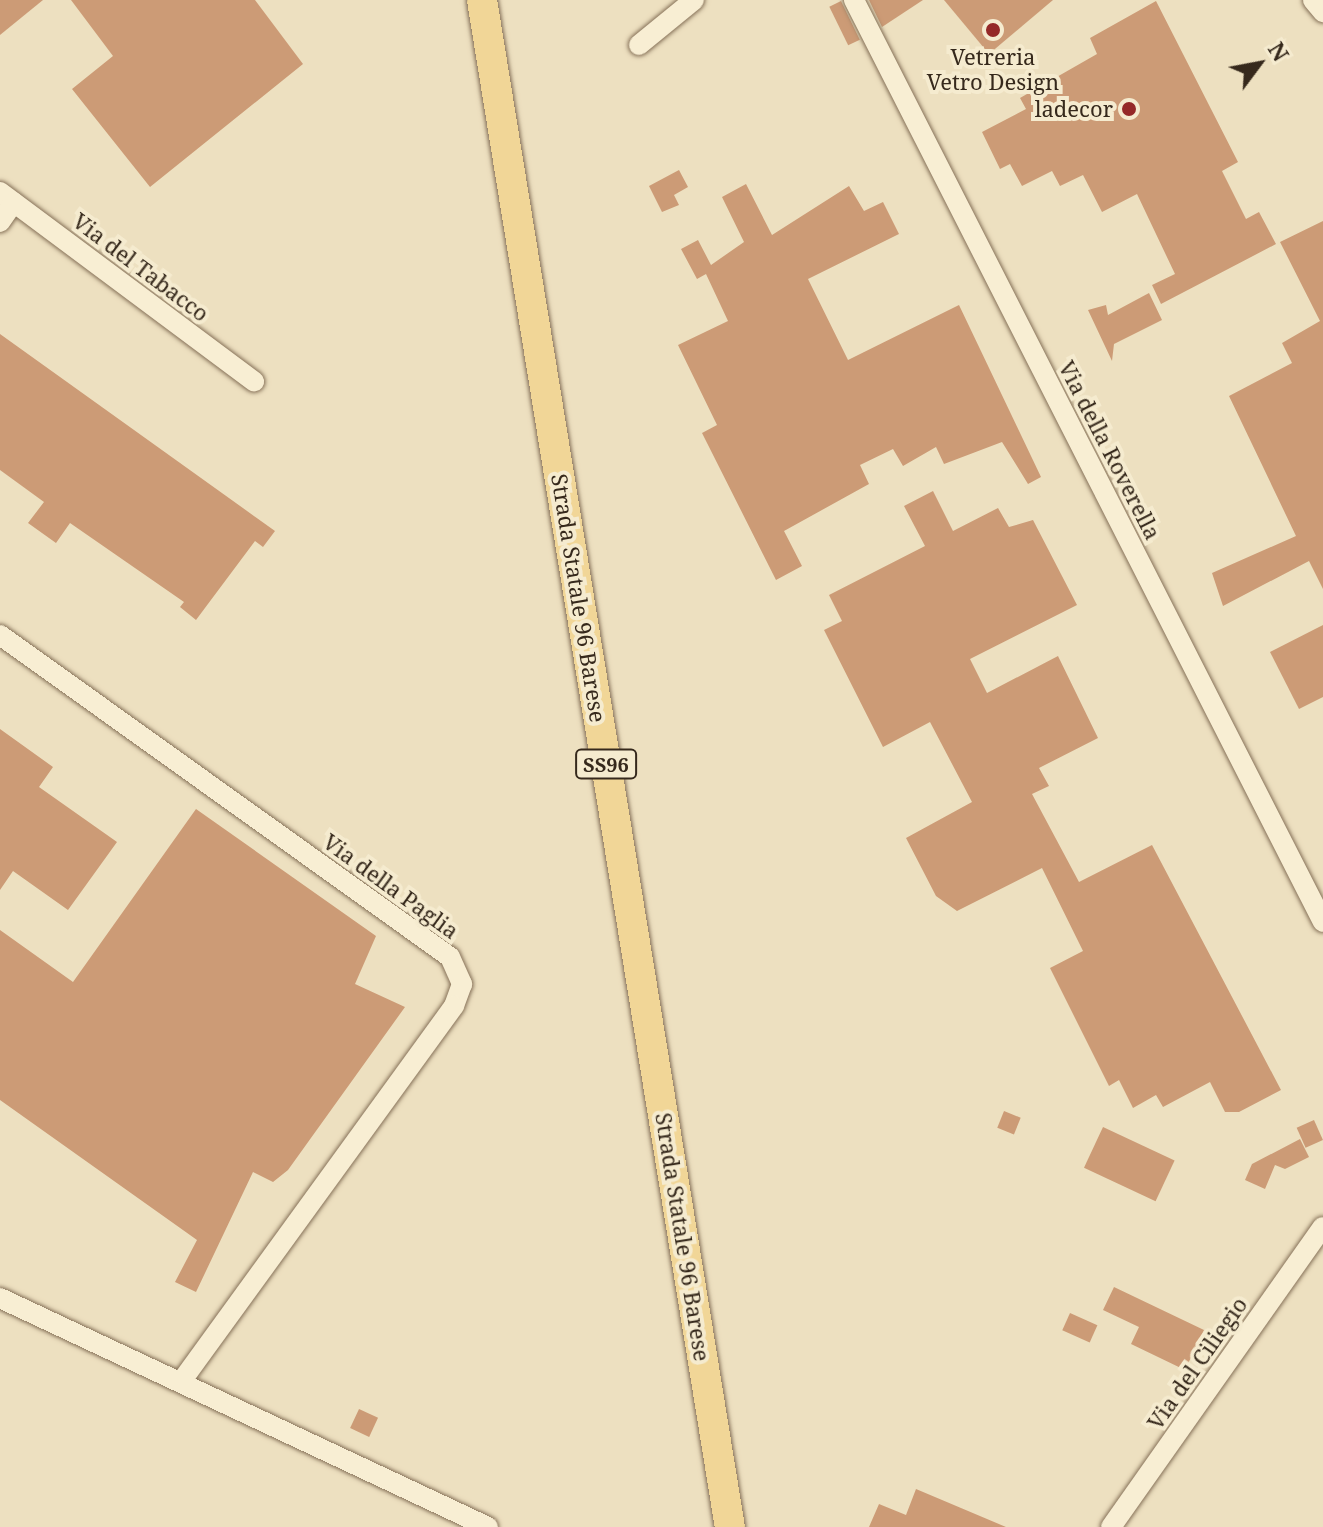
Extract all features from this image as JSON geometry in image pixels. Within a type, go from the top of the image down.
[{"type":"main road","name":"Strada Statale 96 Barese","points":[[482,0],[730,1527]]},
{"type":"street","points":[[639,45],[694,0]]},
{"type":"street","name":"Via della Roverella","points":[[854,0],[1323,922]]},
{"type":"street","points":[[1313,0],[1323,12]]},
{"type":"street","points":[[0,222],[7,197]]},
{"type":"street","name":"Via del Tabacco","points":[[7,197],[254,381]]},
{"type":"street","name":"Via della Paglia","points":[[0,635],[450,957],[462,984],[454,1006],[181,1382]]},
{"type":"street","name":"Via del Ciliegio","points":[[1111,1527],[1323,1227]]},
{"type":"street","points":[[0,1298],[488,1527]]},
{"type":"building","points":[[0,0],[43,0],[0,35]]},
{"type":"building","points":[[71,0],[255,0],[303,64],[150,187],[72,89],[113,56]]},
{"type":"building","points":[[869,0],[923,0],[882,27]]},
{"type":"building","name":"Vetreria Vetro Design","points":[[944,0],[1053,0],[989,54]]},
{"type":"building","points":[[841,1],[860,40],[848,45],[829,7]]},
{"type":"building","points":[[1156,1],[1238,162],[1222,171],[1246,219],[1259,212],[1276,244],[1161,304],[1152,285],[1175,274],[1137,194],[1102,212],[1083,175],[1060,186],[1052,171],[1022,186],[1010,164],[1000,169],[982,132],[1026,109],[1020,98],[1097,54],[1090,38]]},
{"type":"building","points":[[679,170],[688,187],[674,195],[679,205],[662,212],[649,186]]},
{"type":"building","points":[[746,184],[772,235],[849,186],[864,211],[883,202],[899,234],[808,279],[848,360],[959,305],[1041,477],[1028,484],[1002,442],[944,464],[936,447],[903,466],[893,449],[860,465],[869,484],[784,531],[802,566],[776,580],[702,433],[717,425],[678,345],[728,321],[706,274],[697,279],[681,249],[698,240],[711,265],[744,242],[722,197]]},
{"type":"building","points":[[1323,221],[1323,589],[1309,561],[1223,606],[1212,573],[1296,536],[1229,396],[1292,363],[1282,343],[1320,321],[1280,242]]},
{"type":"building","points":[[1149,293],[1162,320],[1114,344],[1112,361],[1088,310],[1106,305],[1108,315]]},
{"type":"building","points":[[0,334],[275,531],[263,547],[255,541],[196,620],[180,607],[184,602],[70,523],[56,543],[28,523],[44,502],[0,470]]},
{"type":"building","points":[[933,491],[953,531],[998,508],[1009,527],[1033,520],[1077,605],[970,659],[987,693],[1058,656],[1098,738],[1039,768],[1049,786],[1032,794],[1079,882],[1152,845],[1281,1090],[1239,1112],[1225,1112],[1210,1082],[1163,1107],[1156,1095],[1133,1108],[1119,1080],[1109,1086],[1050,968],[1083,951],[1042,868],[957,911],[936,896],[906,838],[972,802],[930,722],[883,747],[824,630],[842,621],[829,595],[925,546],[904,506]]},
{"type":"building","points":[[1323,625],[1323,697],[1299,709],[1270,652]]},
{"type":"building","points":[[0,729],[53,767],[39,787],[117,842],[68,910],[13,871],[0,890]]},
{"type":"building","points":[[196,809],[376,936],[355,984],[405,1007],[288,1170],[273,1182],[253,1172],[196,1292],[175,1282],[197,1240],[0,1100],[0,930],[73,982]]},
{"type":"building","points":[[1004,1111],[1021,1118],[1014,1134],[997,1128]]},
{"type":"building","points":[[1314,1120],[1323,1140],[1306,1148],[1297,1128]]},
{"type":"building","points":[[1103,1127],[1175,1160],[1156,1201],[1084,1168]]},
{"type":"building","points":[[1300,1139],[1309,1157],[1285,1169],[1275,1165],[1265,1189],[1245,1180],[1252,1164]]},
{"type":"building","points":[[1114,1287],[1204,1330],[1185,1370],[1131,1344],[1139,1327],[1103,1310]]},
{"type":"building","points":[[1070,1313],[1097,1325],[1090,1343],[1062,1330]]},
{"type":"building","points":[[359,1409],[378,1418],[369,1437],[350,1428]]},
{"type":"building","points":[[916,1489],[1006,1527],[869,1527],[879,1504],[906,1515]]},
{"type":"place","name":"Vetreria Vetro Design","points":[[993,30]]},
{"type":"place","name":"ladecor","points":[[1129,109]]}]
